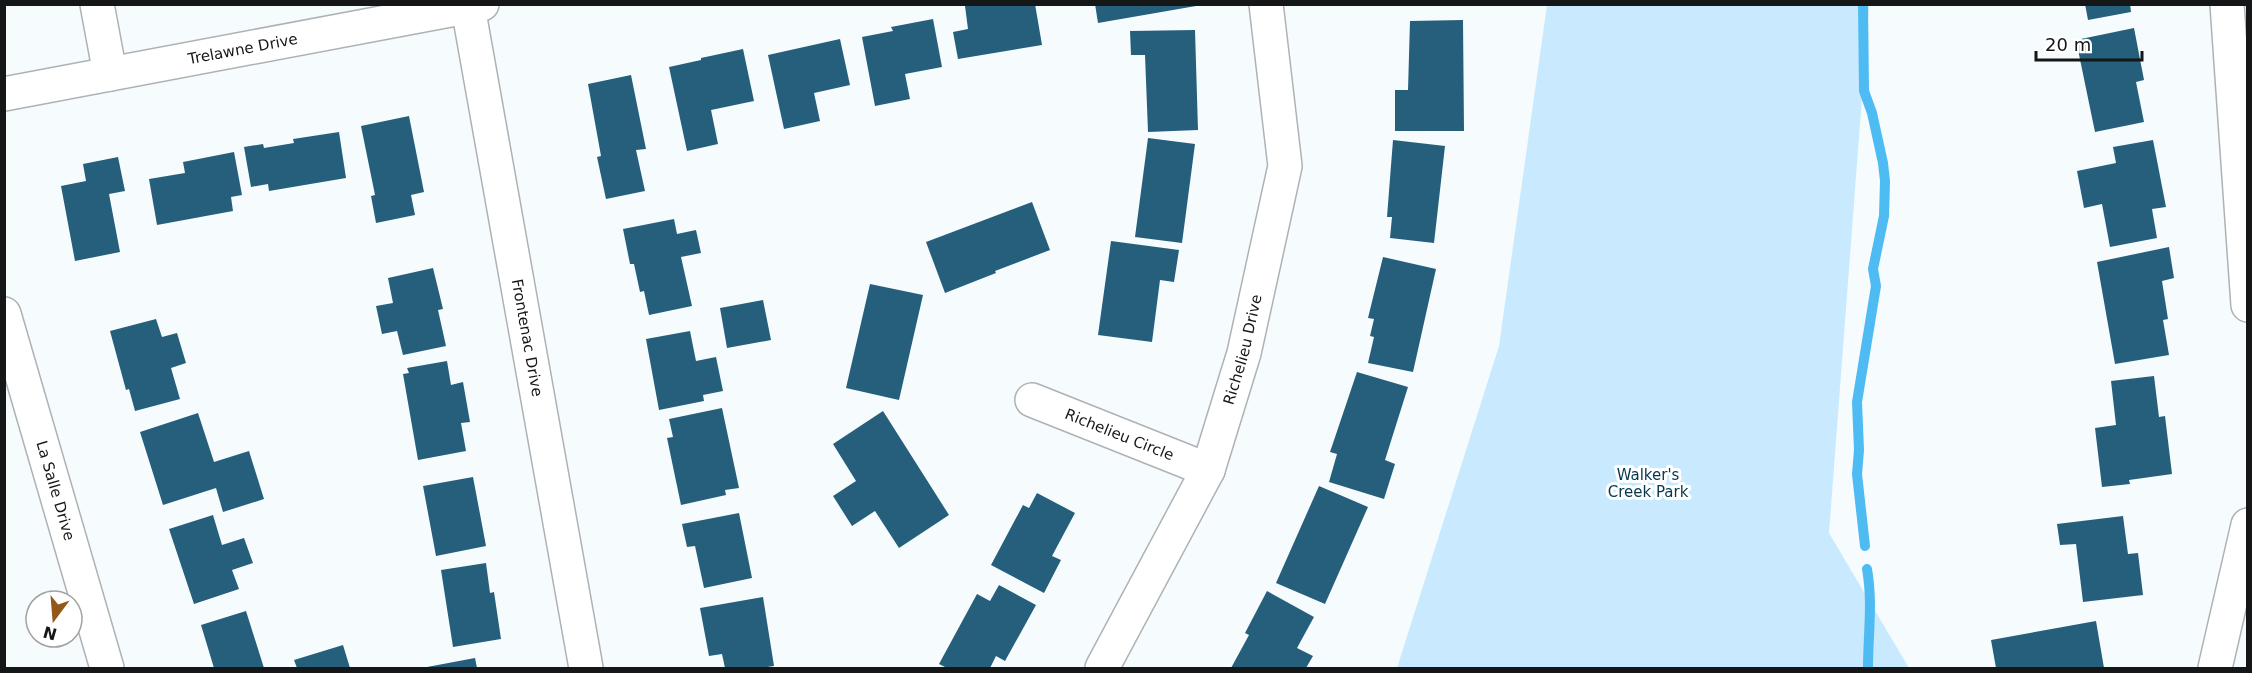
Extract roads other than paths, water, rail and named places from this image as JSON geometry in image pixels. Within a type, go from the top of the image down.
[{"type":"street","points":[[98,4],[110,74]]},
{"type":"street","name":"Richelieu Drive","points":[[1102,669],[1208,470],[1244,353],[1285,166],[1266,4]]},
{"type":"street","points":[[2227,4],[2247,305]]},
{"type":"street","name":"Trelawne Drive","points":[[4,94],[475,6]]},
{"type":"street","name":"Frontenac Drive","points":[[475,6],[586,669]]},
{"type":"street","name":"La Salle Drive","points":[[4,314],[107,669]]},
{"type":"street","name":"Richelieu Circle","points":[[1032,400],[1208,470]]},
{"type":"street","points":[[2215,669],[2247,525]]},
{"type":"waterway","points":[[1863,4],[1864,91],[1872,113],[1885,181],[1884,216],[1873,269],[1876,286],[1857,402],[1859,450],[1857,474],[1865,546]]},
{"type":"waterway","points":[[1867,569],[1870,606],[1868,668]]},
{"type":"park label","name":"Walker's Creek Park","points":[[1648,484]]}]
